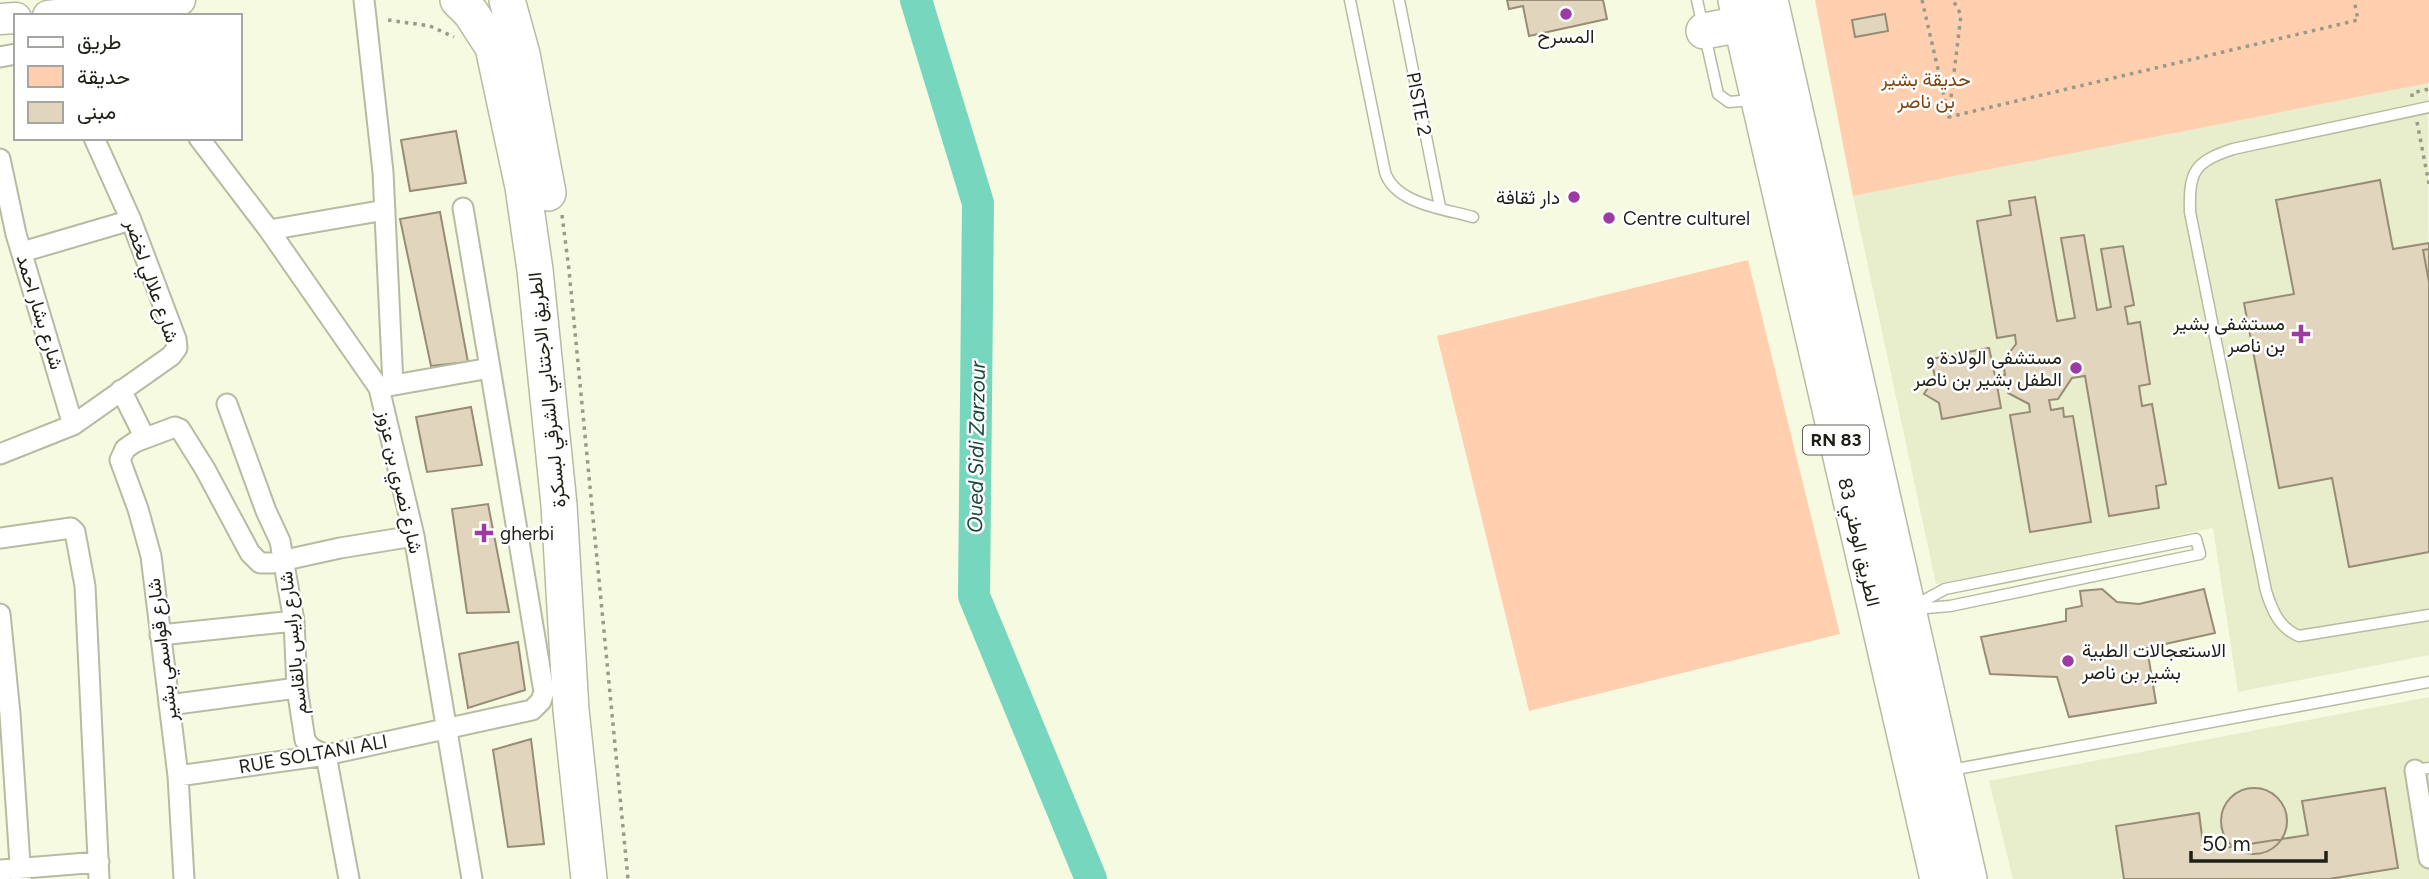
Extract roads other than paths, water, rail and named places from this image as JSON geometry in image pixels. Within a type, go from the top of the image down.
[{"type":"highway","name":"الطريق الاجتنابي الشرقي لبسكرة","points":[[458,0],[471,13],[493,47],[523,187],[535,270],[559,505],[571,710],[589,879]]},
{"type":"highway","name":"الطريق الاجتنابي الشرقي لبسكرة","points":[[507,0],[522,54],[550,200],[560,280],[583,528],[594,701],[605,824],[613,879]]},
{"type":"highway","name":"الطريق الوطني 83","points":[[1770,0],[1892,614],[1938,879]]},
{"type":"highway","name":"الطريق الوطني 83","points":[[1739,12],[1892,614],[1944,771],[1969,879]]},
{"type":"highway","points":[[1700,16],[1739,12]]},
{"type":"main road","points":[[57,14],[88,5],[123,11],[180,0]]},
{"type":"street","points":[[364,0],[385,209],[386,386],[489,368]]},
{"type":"street","name":"شارع علالي لخضر","points":[[0,454],[73,425],[171,356],[177,344],[131,220],[95,140]]},
{"type":"street","name":"شارع نصري بن عزوز","points":[[201,140],[386,386],[448,729],[472,879]]},
{"type":"street","name":"شارع بشار احمد","points":[[0,159],[13,242],[73,425]]},
{"type":"street","name":"RUE SOLTANI ALI","points":[[177,776],[326,755],[532,710],[541,701],[544,692],[463,208]]},
{"type":"street","points":[[269,230],[385,209]]},
{"type":"street","points":[[13,242],[131,220]]},
{"type":"street","points":[[121,390],[145,438]]},
{"type":"street","name":"شارع رايس بالقاسم","points":[[227,404],[265,511],[280,541],[294,621],[296,688],[305,740],[311,748],[326,755]]},
{"type":"street","name":"شارع قواسمي بشير","points":[[184,879],[177,776],[150,556],[138,509],[120,460],[125,449],[135,442],[174,427],[180,429],[254,559],[265,564],[414,536]]},
{"type":"street","points":[[0,538],[71,528],[75,532],[85,586],[99,871],[21,874],[0,870]]},
{"type":"street","points":[[0,614],[21,874]]},
{"type":"street","points":[[160,635],[294,621]]},
{"type":"street","points":[[169,705],[296,688]]},
{"type":"street","points":[[326,755],[349,879]]},
{"type":"street","points":[[2422,769],[2429,858]]},
{"type":"lane","points":[[1350,0],[1387,178],[1399,194],[1473,217]]},
{"type":"lane","name":"PISTE 2","points":[[1399,0],[1440,207]]},
{"type":"lane","points":[[1700,16],[1718,94],[1729,102],[1760,100]]},
{"type":"lane","points":[[2429,107],[2208,157],[2197,167],[2189,186],[2190,212],[2266,591],[2278,621],[2289,632],[2299,636],[2429,615]]},
{"type":"lane","points":[[2196,539],[2200,554],[1950,606],[1892,614],[1945,589],[2196,539]]},
{"type":"lane","points":[[1944,771],[2429,682]]},
{"type":"waterway","name":"Oued Sidi Zarzour","points":[[916,0],[978,203],[974,596],[1091,879]]},
{"type":"place","name":"المسرح","points":[[1566,14]]},
{"type":"place","name":"دار ثقافة","points":[[1574,197]]},
{"type":"place","name":"Centre culturel","points":[[1609,218]]},
{"type":"place","name":"مستشفى بشير بن ناصر","points":[[2301,334]]},
{"type":"place","name":"مستشفى الولادة و الطفل بشير بن ناصر","points":[[2076,368]]},
{"type":"place","name":"gherbi","points":[[484,533]]},
{"type":"place","name":"الاستعجالات الطبية بشير بن ناصر","points":[[2068,661]]},
{"type":"park label","name":"حديقة بشير بن ناصر","points":[[1926,90]]}]
